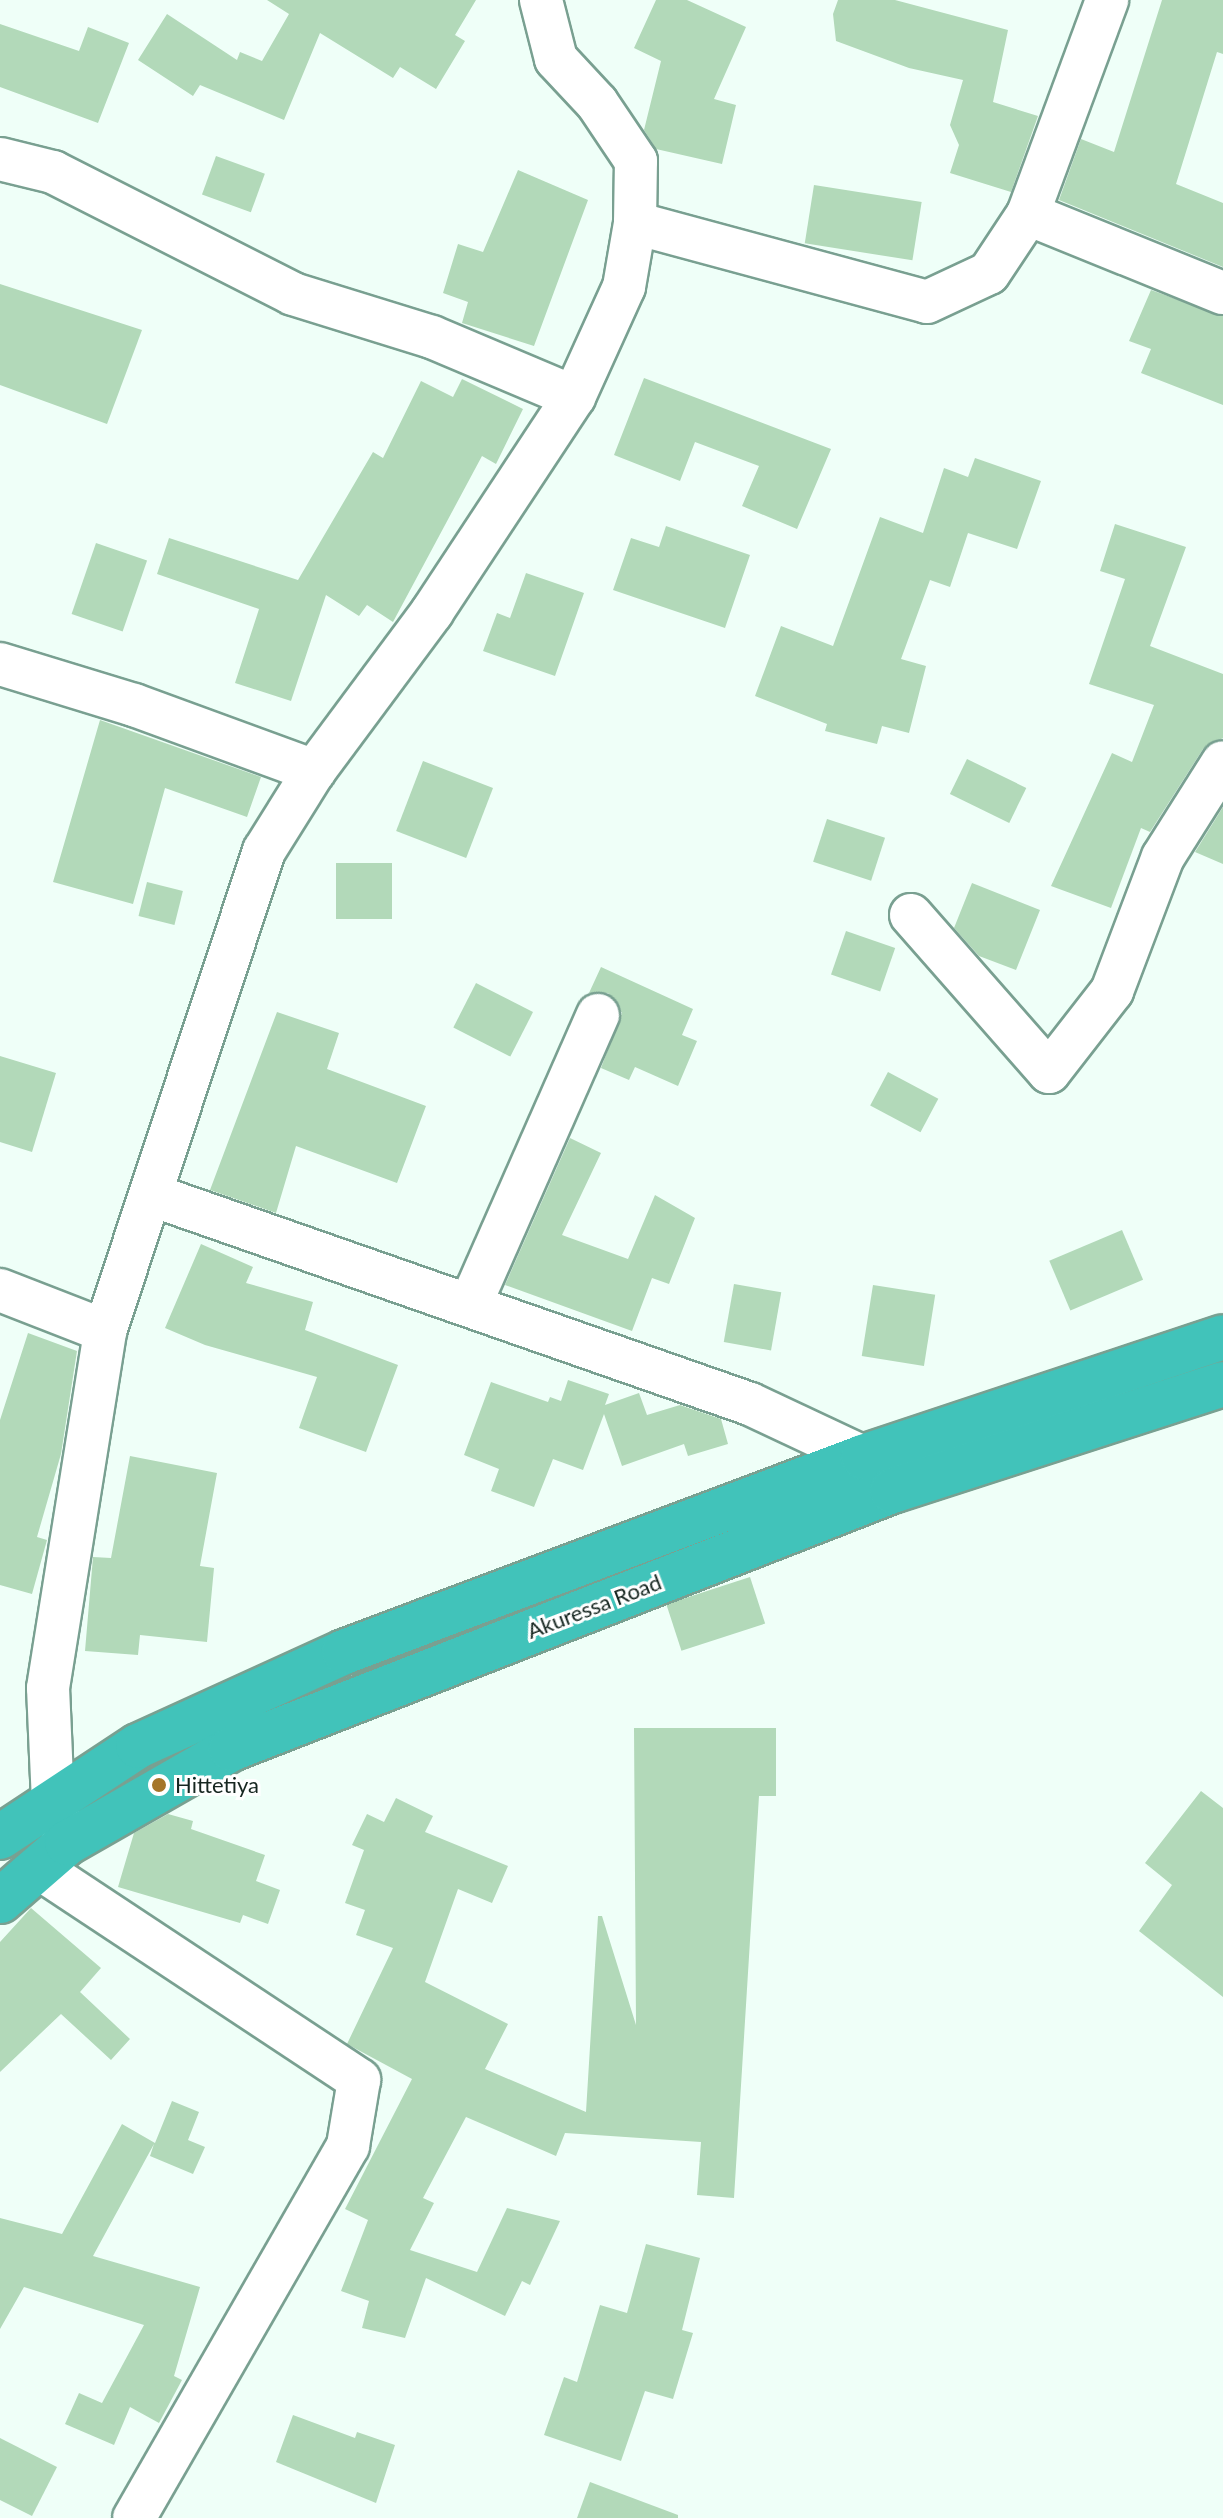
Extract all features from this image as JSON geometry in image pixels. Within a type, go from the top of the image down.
[{"type":"highway","name":"Akuressa Road","points":[[0,1837],[138,1746],[344,1652],[863,1457],[1208,1341]]},
{"type":"highway","points":[[1208,1341],[1214,1387]]},
{"type":"highway","name":"Akuressa Road","points":[[0,1901],[53,1855],[231,1749],[892,1491],[1214,1387]]},
{"type":"street","points":[[134,2518],[348,2146],[359,2080],[53,1855],[48,1688],[105,1331],[264,851],[314,771],[432,612],[574,397],[624,287],[635,223],[636,161],[597,103],[556,59],[541,0]]},
{"type":"street","points":[[635,223],[927,302],[989,273],[1028,214],[1107,0]]},
{"type":"street","points":[[0,159],[53,172],[293,294],[432,337],[574,397]]},
{"type":"street","points":[[1028,214],[1223,293]]},
{"type":"street","points":[[0,664],[134,705],[314,771]]},
{"type":"street","points":[[911,915],[1049,1072],[1112,991],[1163,857],[1223,762]]},
{"type":"street","points":[[470,1305],[598,1015]]},
{"type":"street","points":[[152,1195],[750,1404],[863,1457]]},
{"type":"street","points":[[0,1290],[105,1331]]},
{"type":"building","points":[[267,0],[476,0],[455,35],[465,41],[436,89],[400,67],[393,78],[320,33],[284,120],[200,85],[193,96],[138,60],[167,14],[237,60],[240,52],[262,61],[289,14]]},
{"type":"building","points":[[656,0],[687,0],[746,27],[714,99],[736,105],[722,164],[656,149],[644,130],[661,61],[634,48]]},
{"type":"building","points":[[838,0],[895,0],[1008,30],[993,102],[1038,116],[1011,192],[950,173],[959,145],[950,125],[963,80],[909,68],[836,41],[833,14]]},
{"type":"building","points":[[1162,0],[1223,0],[1223,54],[1217,52],[1176,184],[1223,203],[1223,267],[1059,200],[1081,139],[1114,152]]},
{"type":"building","points":[[0,24],[79,51],[88,27],[129,43],[98,123],[0,87]]},
{"type":"building","points":[[216,156],[265,174],[251,212],[202,195]]},
{"type":"building","points":[[518,170],[588,200],[534,346],[462,323],[468,302],[443,293],[458,244],[483,252]]},
{"type":"building","points":[[814,185],[922,202],[912,260],[805,243]]},
{"type":"building","points":[[0,284],[142,330],[107,424],[0,385]]},
{"type":"building","points":[[1151,290],[1223,316],[1223,405],[1141,373],[1151,349],[1129,341]]},
{"type":"building","points":[[644,378],[831,449],[797,529],[742,506],[759,466],[695,442],[680,481],[614,455]]},
{"type":"building","points":[[462,379],[523,409],[496,464],[482,456],[393,622],[367,605],[359,616],[326,595],[291,701],[235,683],[259,609],[157,574],[169,538],[298,580],[373,452],[383,458],[421,381],[453,397]]},
{"type":"building","points":[[975,458],[1041,481],[1017,549],[968,533],[950,587],[930,580],[901,659],[926,666],[909,733],[882,726],[877,744],[825,731],[827,724],[755,696],[781,626],[833,646],[880,517],[923,533],[944,468],[968,477]]},
{"type":"building","points":[[1115,524],[1186,547],[1150,646],[1223,674],[1223,738],[1203,749],[1150,832],[1141,828],[1111,908],[1051,886],[1112,753],[1132,762],[1154,705],[1089,684],[1125,579],[1100,571]]},
{"type":"building","points":[[666,526],[750,555],[725,628],[613,590],[631,538],[659,547]]},
{"type":"building","points":[[96,543],[147,561],[123,631],[72,614]]},
{"type":"building","points":[[526,573],[584,593],[555,676],[483,651],[497,613],[510,618]]},
{"type":"building","points":[[100,720],[261,777],[247,817],[165,788],[133,904],[53,882]]},
{"type":"building","points":[[967,759],[1026,788],[1009,823],[950,794]]},
{"type":"building","points":[[423,761],[493,788],[466,858],[396,831]]},
{"type":"building","points":[[1223,807],[1223,864],[1195,852]]},
{"type":"building","points":[[827,819],[885,838],[871,881],[813,862]]},
{"type":"building","points":[[336,863],[392,863],[392,919],[336,919]]},
{"type":"building","points":[[147,882],[183,891],[174,925],[139,916]]},
{"type":"building","points":[[972,883],[1040,910],[1016,970],[979,956],[954,928]]},
{"type":"building","points":[[846,931],[895,948],[880,991],[831,974]]},
{"type":"building","points":[[601,967],[693,1009],[682,1035],[697,1041],[678,1086],[635,1067],[629,1080],[601,1068],[622,1013],[608,993],[589,993]]},
{"type":"building","points":[[476,983],[533,1012],[510,1057],[453,1028]]},
{"type":"building","points":[[277,1012],[339,1033],[327,1069],[426,1106],[397,1183],[296,1146],[276,1213],[210,1190]]},
{"type":"building","points":[[0,1056],[56,1073],[32,1152],[0,1142]]},
{"type":"building","points":[[888,1072],[938,1099],[920,1132],[870,1106]]},
{"type":"building","points":[[570,1138],[601,1153],[562,1235],[628,1259],[655,1195],[695,1218],[669,1284],[652,1278],[632,1331],[505,1285]]},
{"type":"building","points":[[1122,1230],[1143,1280],[1070,1311],[1049,1261]]},
{"type":"building","points":[[201,1244],[253,1267],[246,1283],[313,1302],[305,1330],[398,1365],[366,1452],[299,1428],[317,1377],[205,1345],[165,1328]]},
{"type":"building","points":[[734,1284],[781,1292],[771,1350],[724,1342]]},
{"type":"building","points":[[873,1285],[935,1295],[924,1366],[862,1356]]},
{"type":"building","points":[[28,1333],[77,1351],[61,1454],[37,1537],[47,1540],[32,1594],[0,1585],[0,1420]]},
{"type":"building","points":[[568,1380],[609,1394],[605,1405],[639,1393],[647,1415],[680,1405],[721,1419],[728,1444],[688,1456],[684,1444],[622,1466],[604,1414],[583,1470],[553,1459],[534,1507],[491,1491],[499,1469],[464,1455],[491,1382],[548,1402],[550,1397],[561,1401]]},
{"type":"building","points":[[130,1456],[217,1473],[200,1566],[214,1568],[207,1642],[140,1635],[138,1655],[85,1651],[93,1557],[111,1558]]},
{"type":"building","points":[[750,1577],[765,1624],[681,1651],[666,1604]]},
{"type":"building","points":[[634,1728],[776,1728],[776,1796],[759,1796],[734,2198],[697,2195],[701,2142],[565,2133],[556,2156],[466,2117],[423,2198],[434,2203],[410,2250],[477,2272],[507,2208],[560,2221],[530,2285],[522,2281],[505,2316],[426,2278],[405,2338],[362,2328],[369,2301],[341,2291],[368,2220],[345,2209],[412,2079],[347,2044],[393,1948],[356,1935],[365,1910],[345,1903],[364,1850],[352,1845],[367,1814],[384,1822],[396,1798],[433,1816],[425,1832],[508,1866],[492,1903],[458,1889],[425,1982],[508,2024],[485,2069],[586,2112],[598,1916],[602,1916],[636,2025]]},
{"type":"building","points":[[1201,1791],[1223,1808],[1223,1997],[1139,1931],[1172,1885],[1145,1863]]},
{"type":"building","points":[[168,1814],[193,1821],[191,1829],[265,1855],[256,1881],[280,1890],[268,1924],[243,1915],[240,1923],[118,1887],[134,1833]]},
{"type":"building","points":[[31,1908],[101,1968],[80,1992],[130,2039],[111,2060],[61,2014],[0,2072],[0,1942]]},
{"type":"building","points":[[172,2101],[199,2112],[188,2140],[205,2147],[193,2174],[150,2156],[154,2144],[93,2256],[200,2287],[174,2376],[182,2380],[159,2423],[130,2407],[114,2445],[65,2424],[79,2393],[102,2403],[144,2325],[24,2287],[0,2329],[0,2218],[62,2234],[122,2124],[155,2143]]},
{"type":"building","points":[[646,2244],[700,2258],[682,2330],[693,2333],[673,2399],[645,2391],[621,2461],[544,2435],[564,2377],[577,2382],[600,2305],[627,2313]]},
{"type":"building","points":[[293,2415],[355,2438],[357,2432],[395,2445],[376,2503],[276,2462]]},
{"type":"building","points":[[0,2438],[57,2467],[32,2516],[0,2500]]},
{"type":"building","points":[[590,2482],[678,2515],[678,2518],[577,2518]]},
{"type":"place","name":"Hittetiya","points":[[159,1785]]}]
